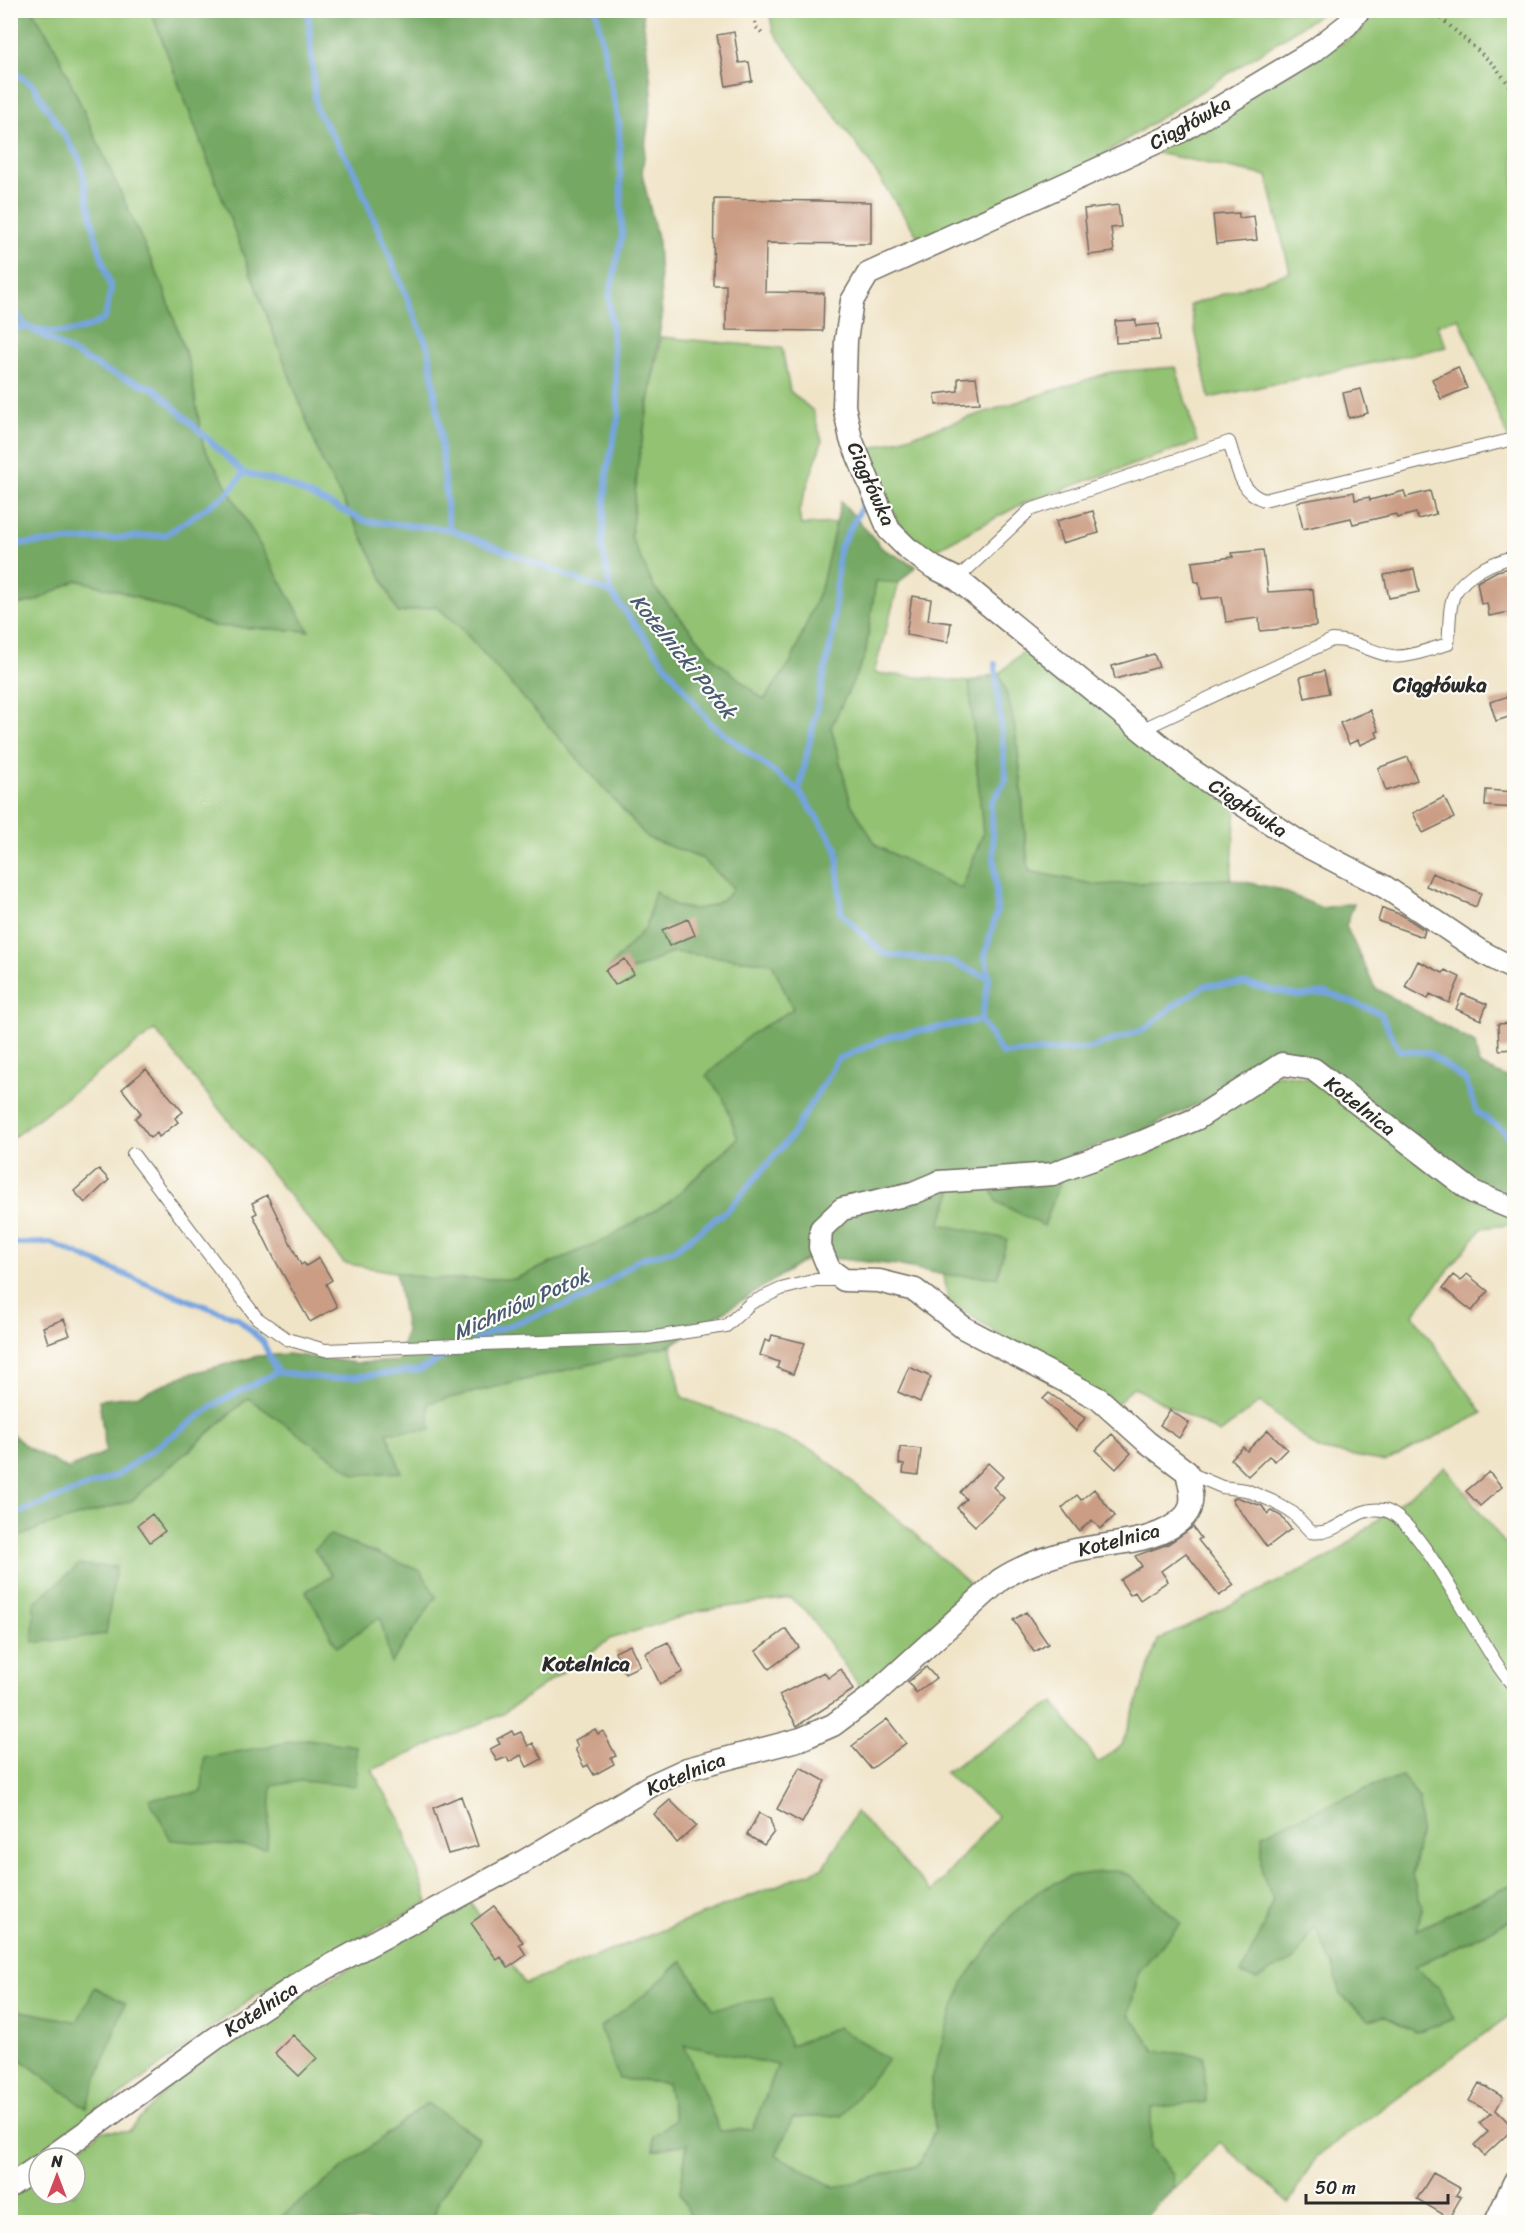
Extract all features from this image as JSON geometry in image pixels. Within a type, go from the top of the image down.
[{"type":"street","name":"Ciągłówka","points":[[1359,10],[1347,25],[1315,50],[1179,132],[868,274],[852,301],[846,340],[844,406],[850,439],[889,530],[907,548],[933,567],[957,579],[1188,768],[1299,842],[1386,887],[1480,951],[1515,969]]},
{"type":"street","name":"Kotelnica","points":[[844,1280],[829,1269],[820,1247],[821,1229],[842,1209],[913,1193],[939,1182],[1053,1174],[1142,1142],[1196,1119],[1282,1064],[1313,1069],[1473,1192],[1515,1209]]},
{"type":"street","points":[[844,1280],[879,1281],[915,1290],[964,1328],[1099,1399],[1147,1442],[1187,1472]]},
{"type":"street","name":"Kotelnica","points":[[67,2146],[216,2038],[308,1978],[523,1862],[652,1785],[709,1762],[801,1739],[833,1725],[872,1696],[1000,1580],[1015,1570],[1076,1550],[1140,1539],[1173,1525],[1189,1510],[1191,1499],[1187,1472]]},
{"type":"street","points":[[10,2186],[27,2174]]},
{"type":"street","points":[[1496,2223],[1515,2183]]},
{"type":"lane","points":[[957,579],[1030,510],[1229,442],[1245,488],[1253,496],[1264,500],[1515,440]]},
{"type":"lane","points":[[1143,729],[1332,640],[1351,640],[1361,647],[1395,657],[1448,645],[1454,594],[1473,575],[1496,562],[1515,557]]},
{"type":"lane","points":[[133,1154],[257,1318],[287,1339],[325,1350],[648,1338],[726,1326],[751,1303],[781,1289],[816,1280],[844,1280]]},
{"type":"lane","points":[[1187,1472],[1222,1487],[1246,1490],[1272,1501],[1293,1513],[1311,1532],[1328,1532],[1364,1511],[1385,1510],[1392,1513],[1418,1539],[1515,1686]]},
{"type":"path","points":[[753,10],[756,27],[764,36]]},
{"type":"path","points":[[1432,10],[1494,65],[1515,91]]},
{"type":"green space","points":[[32,10],[52,41],[164,289],[190,367],[203,445],[309,631],[214,626],[119,591],[77,580],[35,601],[11,606],[10,11]]},
{"type":"green space","points":[[32,11],[151,11],[322,461],[368,548],[398,613],[435,606],[461,628],[648,837],[703,859],[734,888],[716,904],[691,909],[675,905],[655,892],[646,927],[610,967],[634,970],[673,952],[772,963],[793,1009],[723,1097],[738,1138],[668,1203],[608,1238],[515,1279],[432,1279],[344,1263],[155,1030],[11,1139],[11,606],[35,601],[76,580],[119,591],[214,626],[308,631],[203,445],[190,367],[164,289],[52,41]]},
{"type":"green space","points":[[151,11],[642,11],[652,92],[642,173],[658,242],[662,318],[638,463],[631,537],[654,587],[717,661],[764,700],[791,662],[822,585],[841,501],[883,549],[916,566],[899,583],[876,581],[865,656],[831,727],[851,804],[877,846],[962,889],[983,834],[969,682],[999,673],[1013,721],[1017,746],[1029,871],[1097,885],[1231,879],[1278,889],[1322,908],[1354,903],[1346,926],[1375,988],[1475,1043],[1479,1065],[1509,1078],[1514,1112],[1514,1202],[1481,1187],[1298,1055],[1144,1130],[1076,1153],[1065,1169],[1044,1226],[997,1202],[986,1176],[954,1186],[940,1224],[1007,1239],[997,1277],[944,1275],[897,1265],[812,1256],[671,1345],[428,1403],[431,1430],[387,1432],[401,1472],[356,1475],[248,1398],[131,1501],[39,1528],[11,1541],[10,1432],[27,1447],[68,1469],[106,1452],[99,1400],[140,1395],[185,1375],[258,1356],[288,1354],[357,1363],[399,1361],[406,1330],[396,1272],[432,1279],[515,1279],[608,1238],[668,1203],[738,1139],[723,1097],[706,1076],[751,1034],[793,1009],[772,963],[673,952],[634,970],[610,967],[646,927],[655,891],[672,904],[691,909],[716,904],[723,900],[733,888],[703,859],[648,838],[461,628],[436,606],[398,613],[368,548],[322,461]]},
{"type":"green space","points":[[769,11],[1325,11],[1081,169],[920,240],[869,162],[773,31]]},
{"type":"green space","points":[[1375,11],[1514,11],[1514,439],[1509,440],[1459,318],[1437,325],[1447,347],[1209,398],[1190,305],[1290,272],[1267,176],[1152,152],[1359,33]]},
{"type":"green space","points":[[661,337],[782,348],[790,391],[813,411],[822,441],[799,511],[801,525],[836,523],[822,585],[791,662],[764,700],[717,661],[654,587],[631,538],[638,463]]},
{"type":"green space","points":[[1176,367],[1197,442],[1024,503],[929,553],[896,520],[867,450],[1111,372]]},
{"type":"green space","points":[[876,580],[899,583],[874,673],[969,682],[983,834],[961,890],[877,846],[851,804],[831,727],[865,656]]},
{"type":"green space","points":[[1027,648],[1236,808],[1231,879],[1097,885],[1029,871],[1018,746],[1007,697],[999,674]]},
{"type":"green space","points":[[1278,1074],[1316,1079],[1514,1217],[1514,1224],[1482,1228],[1413,1315],[1483,1413],[1385,1462],[1318,1449],[1260,1402],[1220,1433],[1133,1387],[1115,1406],[1023,1351],[948,1300],[944,1275],[997,1277],[940,1224],[954,1186],[1065,1169]]},
{"type":"green space","points":[[671,1345],[682,1397],[815,1451],[908,1528],[978,1591],[862,1690],[807,1612],[790,1598],[699,1611],[610,1639],[502,1714],[372,1770],[400,1819],[428,1902],[257,1994],[52,2146],[27,2146],[27,2164],[11,2176],[11,2052],[86,2108],[78,2022],[11,2009],[10,1541],[189,1451],[248,1398],[287,1425],[401,1472],[386,1432],[428,1403]],"holes":[[[332,1576],[436,1597],[380,1617],[337,1647],[306,1591]]]},
{"type":"green space","points":[[1445,1467],[1514,1555],[1514,1883],[1417,1930],[1422,1908],[1412,1876],[1420,1835],[1420,1800],[1402,1776],[1368,1788],[1322,1809],[1262,1873],[1273,1898],[1265,1924],[1241,1974],[1257,1979],[1315,1927],[1334,1968],[1341,1995],[1417,2032],[1439,1988],[1414,1967],[1514,1919],[1514,2012],[1316,2157],[1289,2203],[1220,2142],[1174,2189],[1173,2175],[1151,2147],[1151,2108],[1204,2056],[1155,2051],[1129,2014],[1139,1971],[1181,1923],[987,1951],[965,1979],[931,2080],[935,2129],[920,2165],[835,2188],[776,2155],[793,2118],[842,2115],[838,2027],[790,2046],[772,1998],[713,2009],[682,1961],[648,1992],[619,2079],[667,2083],[675,2120],[653,2136],[654,2149],[687,2143],[680,2192],[693,2222],[432,2222],[439,2200],[479,2138],[427,2104],[283,2215],[280,2222],[11,2222],[10,2197],[27,2185],[27,2206],[87,2206],[87,2146],[81,2146],[102,2131],[129,2131],[179,2077],[280,2005],[399,1942],[469,1900],[525,1984],[824,1867],[856,1812],[932,1892],[998,1816],[944,1773],[1054,1702],[1098,1763],[1122,1745],[1158,1640],[1333,1555]]},
{"type":"green space","points":[[330,1535],[421,1571],[436,1597],[391,1663],[380,1617],[337,1647],[306,1591],[332,1576],[314,1549]]},
{"type":"green space","points":[[79,1565],[116,1567],[106,1634],[33,1643],[34,1603]]},
{"type":"green space","points":[[307,1739],[356,1746],[356,1786],[300,1781],[272,1786],[267,1848],[171,1840],[149,1799],[202,1792],[204,1758]]},
{"type":"green space","points":[[1402,1776],[1420,1800],[1420,1835],[1412,1876],[1422,1908],[1417,1930],[1514,1883],[1514,1919],[1414,1967],[1439,1988],[1454,2019],[1416,2032],[1384,2016],[1369,2020],[1341,1995],[1334,1968],[1315,1927],[1295,1959],[1257,1979],[1241,1974],[1265,1924],[1273,1899],[1262,1873],[1262,1834],[1368,1788]]},
{"type":"green space","points":[[1116,1870],[1131,1876],[1181,1923],[1139,1971],[1129,2014],[1155,2051],[1204,2056],[1206,2102],[1151,2108],[1151,2147],[1173,2175],[1174,2189],[1140,2222],[693,2222],[680,2192],[687,2144],[654,2150],[653,2136],[675,2120],[667,2083],[619,2079],[600,2027],[648,1992],[682,1961],[713,2009],[772,1997],[790,2046],[838,2027],[888,2059],[842,2115],[793,2118],[776,2155],[835,2188],[919,2165],[935,2129],[931,2080],[951,2013],[965,1979],[1012,1914],[1039,1891],[1070,1876]],"holes":[[[684,2045],[778,2065],[752,2129],[720,2131]]]},
{"type":"green space","points":[[95,1987],[125,2003],[86,2108],[11,2052],[11,2009],[77,2022]]},
{"type":"green space","points":[[683,2044],[779,2065],[752,2129],[720,2131]]},
{"type":"green space","points":[[427,2103],[479,2138],[439,2200],[432,2222],[280,2222],[283,2215]]},
{"type":"building","points":[[734,32],[739,63],[749,62],[752,81],[726,86],[717,35]]},
{"type":"building","points":[[714,199],[871,202],[871,244],[766,243],[765,292],[824,293],[823,331],[726,330],[726,285],[713,285]]},
{"type":"building","points":[[1118,205],[1121,227],[1111,228],[1114,252],[1089,255],[1084,209]]},
{"type":"building","points":[[1239,213],[1239,218],[1254,216],[1257,240],[1216,244],[1213,215]]},
{"type":"building","points":[[1136,320],[1136,326],[1159,324],[1160,340],[1116,343],[1115,321]]},
{"type":"building","points":[[1458,367],[1467,388],[1441,399],[1432,379]]},
{"type":"building","points":[[976,377],[980,403],[936,405],[935,394],[958,391],[958,378]]},
{"type":"building","points":[[1361,389],[1368,413],[1349,418],[1343,393]]},
{"type":"building","points":[[1404,491],[1406,497],[1430,491],[1436,514],[1418,519],[1416,513],[1397,518],[1396,514],[1353,524],[1351,518],[1303,529],[1297,502],[1354,492],[1355,500],[1369,497],[1370,500]]},
{"type":"building","points":[[1093,511],[1099,533],[1062,543],[1056,521]]},
{"type":"building","points":[[1263,550],[1268,592],[1313,589],[1316,626],[1260,631],[1259,618],[1226,622],[1222,597],[1201,599],[1199,582],[1195,582],[1192,562],[1233,557],[1232,553]]},
{"type":"building","points":[[1515,567],[1515,611],[1489,616],[1487,603],[1481,604],[1477,582],[1497,571]]},
{"type":"building","points":[[1414,569],[1419,592],[1389,598],[1384,575]]},
{"type":"building","points":[[912,596],[931,599],[928,620],[951,623],[948,642],[906,635]]},
{"type":"building","points":[[1154,654],[1159,667],[1115,679],[1112,666]]},
{"type":"building","points":[[1324,671],[1329,693],[1305,698],[1300,677]]},
{"type":"building","points":[[1515,694],[1515,715],[1496,721],[1490,702]]},
{"type":"building","points":[[1370,710],[1379,731],[1376,732],[1378,737],[1360,745],[1358,740],[1349,744],[1340,723]]},
{"type":"building","points":[[1408,757],[1417,780],[1386,791],[1378,768]]},
{"type":"building","points":[[1486,790],[1515,792],[1515,808],[1485,806]]},
{"type":"building","points":[[1444,797],[1454,818],[1423,833],[1413,813]]},
{"type":"building","points":[[1432,873],[1481,893],[1476,907],[1426,886]]},
{"type":"building","points":[[1382,908],[1402,915],[1425,930],[1423,937],[1378,921]]},
{"type":"building","points":[[688,919],[695,935],[669,946],[662,930]]},
{"type":"building","points":[[625,959],[634,974],[615,985],[605,970]]},
{"type":"building","points":[[1418,961],[1443,973],[1445,970],[1460,977],[1449,1003],[1430,994],[1428,999],[1405,987]]},
{"type":"building","points":[[1462,994],[1487,1004],[1481,1020],[1456,1009]]},
{"type":"building","points":[[1515,1023],[1515,1049],[1499,1050],[1498,1024]]},
{"type":"building","points":[[146,1069],[183,1112],[175,1118],[178,1122],[159,1137],[157,1133],[150,1138],[135,1118],[141,1113],[122,1089]]},
{"type":"building","points":[[99,1169],[109,1180],[85,1203],[74,1191]]},
{"type":"building","points":[[267,1195],[301,1265],[304,1263],[306,1266],[319,1258],[332,1280],[326,1284],[337,1307],[310,1322],[253,1215],[257,1213],[252,1203]]},
{"type":"building","points":[[1467,1274],[1488,1291],[1472,1311],[1443,1288],[1453,1275],[1461,1281]]},
{"type":"building","points":[[64,1319],[70,1335],[48,1343],[43,1327]]},
{"type":"building","points":[[772,1335],[805,1343],[793,1374],[777,1368],[779,1362],[760,1355],[765,1340],[770,1342]]},
{"type":"building","points":[[909,1367],[931,1377],[920,1402],[898,1392]]},
{"type":"building","points":[[1049,1393],[1085,1418],[1076,1431],[1043,1399]]},
{"type":"building","points":[[1170,1410],[1189,1423],[1179,1438],[1160,1425]]},
{"type":"building","points":[[1268,1430],[1287,1449],[1275,1461],[1269,1456],[1248,1476],[1231,1459],[1243,1447],[1247,1451]]},
{"type":"building","points":[[1112,1434],[1131,1453],[1116,1469],[1096,1450]]},
{"type":"building","points":[[900,1447],[921,1449],[918,1475],[903,1473],[904,1464],[899,1464]]},
{"type":"building","points":[[988,1463],[1003,1477],[993,1487],[1004,1498],[975,1526],[957,1508],[966,1499],[960,1492]]},
{"type":"building","points":[[1489,1472],[1502,1487],[1480,1506],[1466,1491]]},
{"type":"building","points":[[1094,1489],[1115,1516],[1100,1529],[1092,1520],[1079,1531],[1062,1508],[1077,1495],[1081,1500]]},
{"type":"building","points":[[1236,1497],[1262,1506],[1268,1514],[1272,1511],[1281,1516],[1291,1529],[1267,1547],[1232,1500]]},
{"type":"building","points":[[152,1514],[165,1531],[150,1542],[138,1525]]},
{"type":"building","points":[[1193,1527],[1201,1538],[1198,1540],[1234,1585],[1219,1596],[1186,1553],[1161,1571],[1168,1581],[1140,1600],[1135,1592],[1130,1595],[1120,1580],[1142,1566],[1135,1556],[1168,1544]]},
{"type":"building","points":[[1026,1612],[1048,1644],[1034,1652],[1013,1620]]},
{"type":"building","points":[[786,1629],[799,1647],[769,1669],[756,1651]]},
{"type":"building","points":[[668,1642],[683,1672],[660,1684],[645,1653]]},
{"type":"building","points":[[630,1645],[640,1666],[625,1673],[615,1652]]},
{"type":"building","points":[[926,1667],[936,1678],[916,1693],[908,1682]]},
{"type":"building","points":[[841,1669],[853,1690],[797,1726],[779,1695],[824,1672],[828,1678]]},
{"type":"building","points":[[887,1719],[906,1743],[871,1769],[852,1746]]},
{"type":"building","points":[[595,1729],[598,1734],[603,1731],[616,1756],[611,1758],[614,1764],[594,1775],[588,1765],[584,1767],[575,1749],[578,1747],[575,1740]]},
{"type":"building","points":[[512,1731],[514,1735],[521,1732],[528,1746],[533,1743],[542,1759],[527,1767],[521,1755],[509,1762],[507,1757],[497,1761],[490,1749],[500,1744],[497,1739]]},
{"type":"building","points":[[800,1767],[825,1781],[802,1823],[777,1809]]},
{"type":"building","points":[[461,1796],[478,1846],[448,1854],[433,1808]]},
{"type":"building","points":[[670,1800],[696,1826],[677,1843],[654,1814]]},
{"type":"building","points":[[759,1813],[770,1819],[774,1832],[764,1845],[747,1835]]},
{"type":"building","points":[[494,1906],[523,1942],[519,1944],[526,1955],[508,1968],[501,1957],[497,1960],[471,1923]]},
{"type":"building","points":[[293,2035],[317,2058],[299,2076],[275,2053]]},
{"type":"building","points":[[1479,2083],[1503,2097],[1496,2110],[1514,2128],[1484,2156],[1474,2145],[1488,2132],[1479,2123],[1492,2113],[1469,2101]]},
{"type":"building","points":[[1433,2173],[1460,2188],[1456,2195],[1461,2197],[1449,2218],[1417,2199]]},
{"type":"waterway","points":[[308,10],[316,109],[353,169],[429,350],[440,429],[449,529]]},
{"type":"waterway","points":[[596,10],[619,124],[622,236],[609,298],[619,414],[607,470],[602,546],[611,593]]},
{"type":"waterway","points":[[10,70],[32,84],[80,160],[95,234],[111,289],[105,318],[93,325],[73,331],[59,332],[10,328]]},
{"type":"waterway","name":"Kotelnicki Potok","points":[[10,304],[26,326],[104,370],[155,389],[244,473],[286,484],[365,521],[449,529],[611,593],[710,723],[799,791],[837,848],[841,913],[884,954],[951,962],[989,978],[981,1020],[1002,1054],[1091,1048],[1145,1029],[1177,1003],[1206,985],[1246,984],[1298,996],[1327,993],[1380,1013],[1399,1050],[1429,1053],[1466,1081],[1477,1112],[1503,1130],[1514,1146]]},
{"type":"waterway","points":[[10,542],[20,544],[165,535],[227,494],[244,473]]},
{"type":"waterway","points":[[799,791],[833,633],[839,549],[865,501]]},
{"type":"waterway","points":[[989,978],[985,955],[997,911],[991,804],[1006,780],[995,664]]},
{"type":"waterway","name":"Michniów Potok","points":[[475,1341],[491,1332],[588,1297],[639,1259],[674,1250],[730,1208],[792,1135],[838,1059],[891,1036],[981,1020]]},
{"type":"waterway","points":[[10,1243],[51,1243],[164,1291],[237,1318],[263,1342],[277,1372]]},
{"type":"waterway","name":"Michniów Potok","points":[[10,1516],[117,1475],[219,1402],[277,1372],[331,1379],[420,1370],[460,1348]]},
{"type":"district","name":"Ciągłówka","points":[[1440,685]]},
{"type":"district","name":"Kotelnica","points":[[586,1664]]}]
